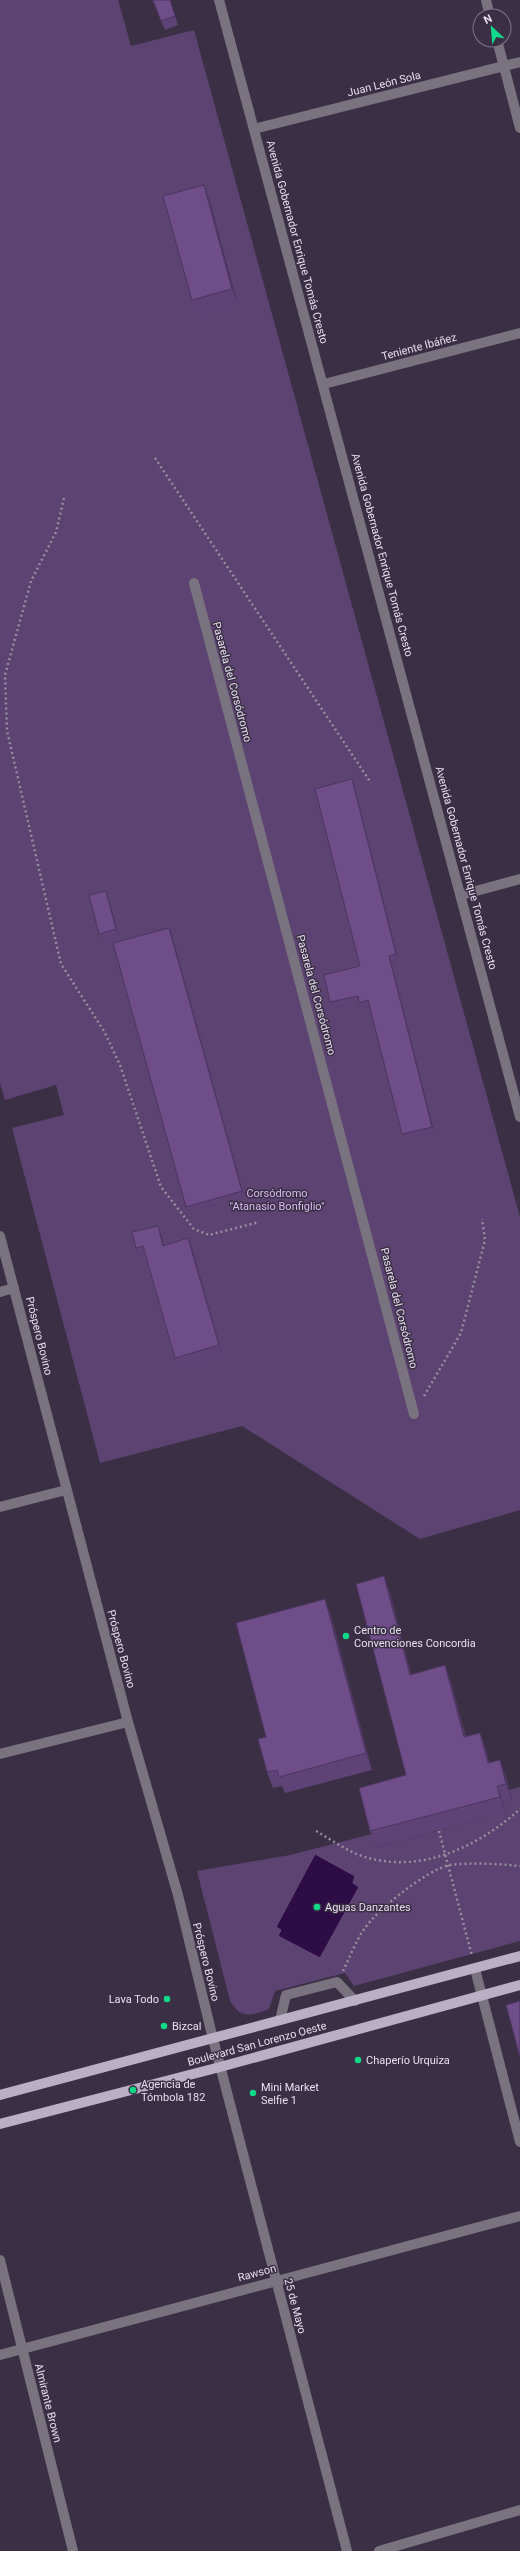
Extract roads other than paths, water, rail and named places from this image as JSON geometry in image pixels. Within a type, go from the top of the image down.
[{"type":"main road","name":"Boulevard San Lorenzo Oeste","points":[[0,2095],[520,1956]]},
{"type":"main road","name":"Boulevard San Lorenzo Oeste","points":[[0,2124],[220,2067],[520,1985]]},
{"type":"street","name":"Avenida Gobernador Enrique Tomás Cresto","points":[[219,0],[324,384],[520,1117]]},
{"type":"street","points":[[499,48],[520,128]]},
{"type":"street","name":"Juan León Sola","points":[[254,129],[520,62]]},
{"type":"street","name":"Teniente Ibáñez","points":[[324,384],[520,333]]},
{"type":"street","name":"Pasarela del Corsódromo","points":[[194,583],[414,1414]]},
{"type":"street","points":[[460,895],[520,879]]},
{"type":"street","name":"Próspero Bovino","points":[[0,1236],[128,1722],[178,1895],[220,2067]]},
{"type":"street","points":[[0,1292],[14,1288]]},
{"type":"street","points":[[0,1507],[66,1490]]},
{"type":"street","points":[[0,1754],[128,1722]]},
{"type":"street","points":[[475,1969],[520,2142]]},
{"type":"street","points":[[280,2020],[286,1995],[337,1982],[355,2001]]},
{"type":"street","name":"25 de Mayo","points":[[220,2067],[347,2551]]},
{"type":"street","name":"Rawson","points":[[0,2354],[520,2216]]},
{"type":"street","name":"Almirante Brown","points":[[0,2260],[73,2551]]},
{"type":"street","points":[[379,2551],[520,2510]]},
{"type":"place","name":"Centro de Convenciones Concordia","points":[[346,1636]]},
{"type":"place","name":"Aguas Danzantes","points":[[317,1907]]},
{"type":"place","name":"Lava Todo","points":[[167,1999]]},
{"type":"place","name":"Bizcal","points":[[164,2026]]},
{"type":"place","name":"Chaperío Urquiza","points":[[358,2060]]},
{"type":"place","name":"Agencia de Tómbola 182","points":[[133,2090]]},
{"type":"place","name":"Mini Market Selfie 1","points":[[253,2093]]},
{"type":"park label","name":"Corsódromo \"Atanasio Bonfiglio\"","points":[[277,1199]]}]
